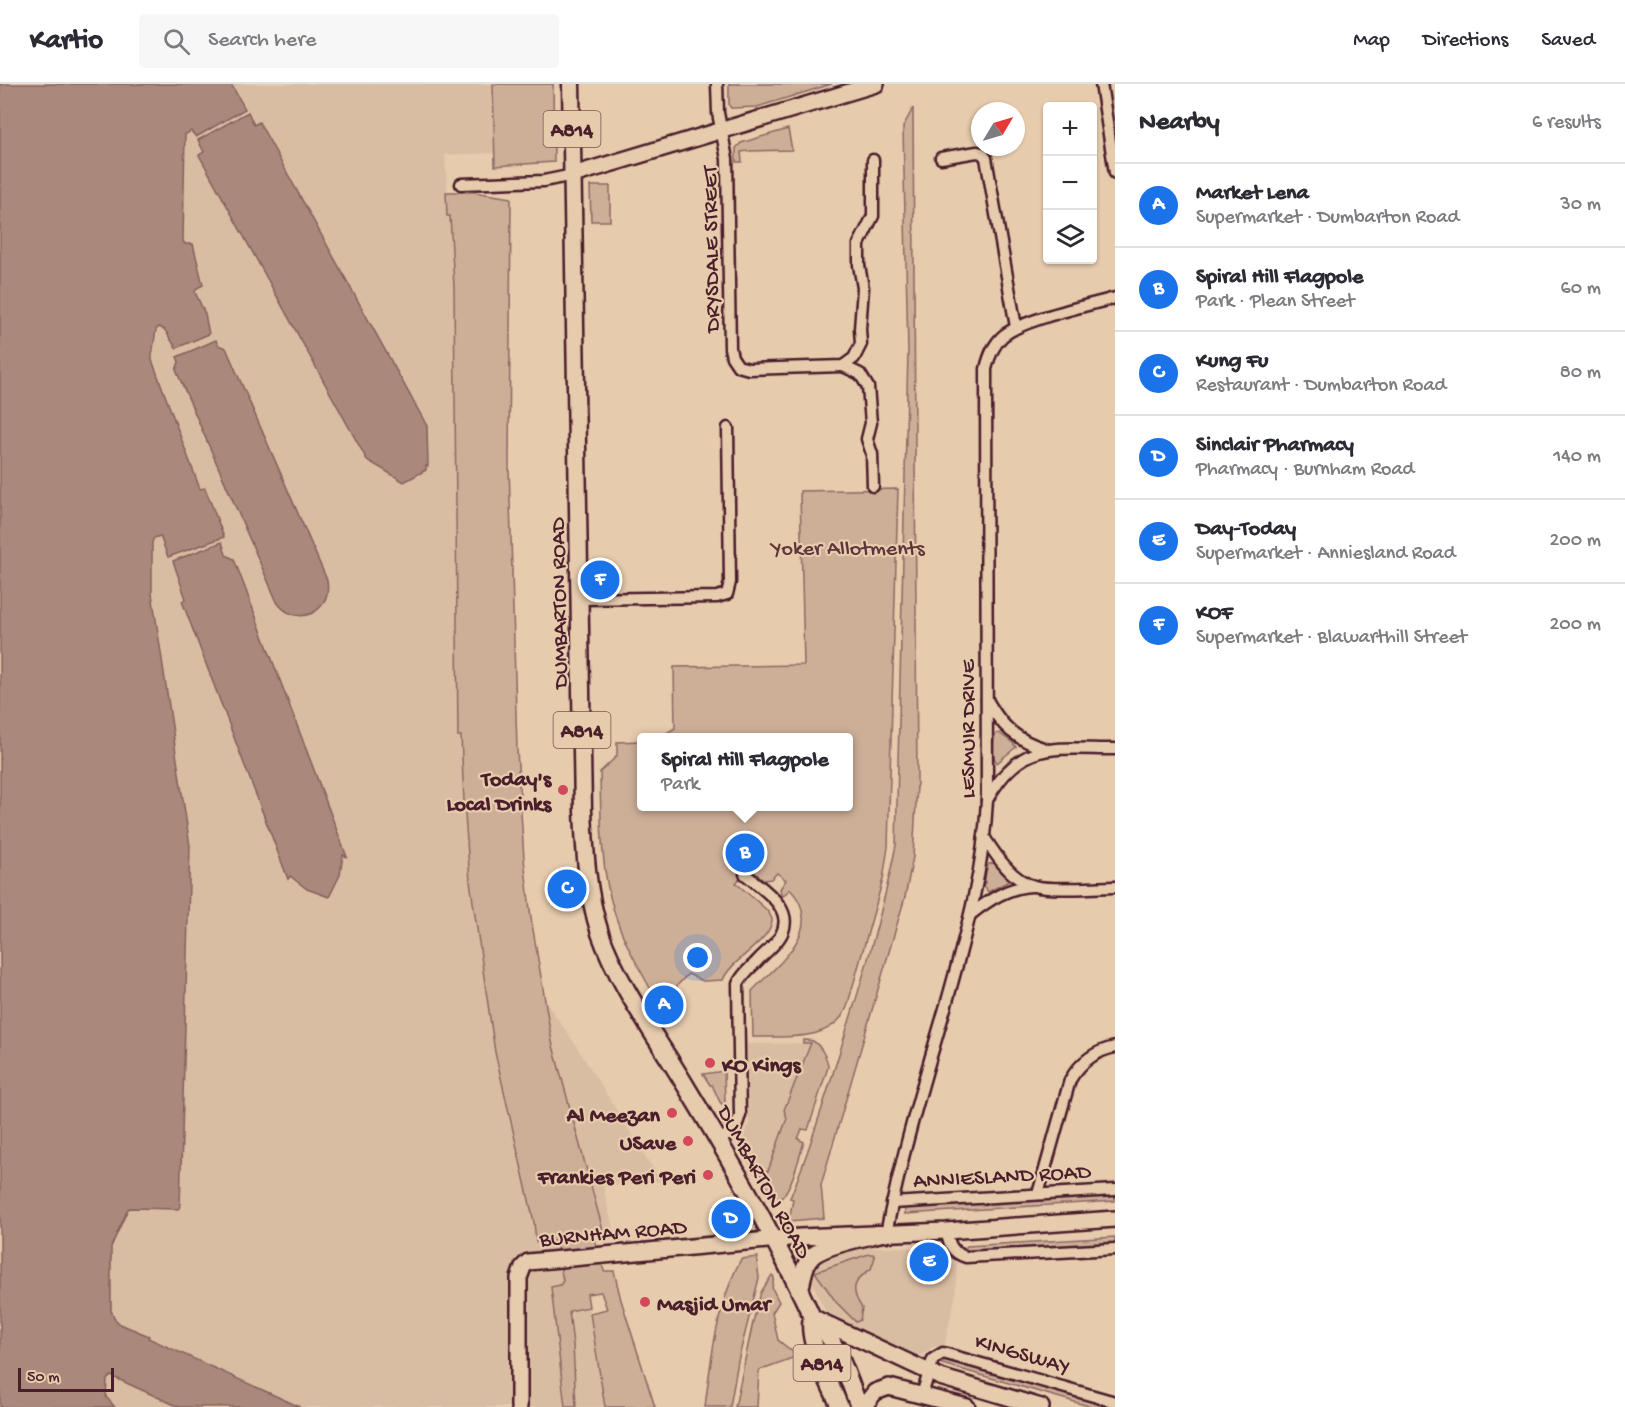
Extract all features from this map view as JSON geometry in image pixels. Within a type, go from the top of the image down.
[{"type":"main road","name":"DUMBARTON ROAD","points":[[571,84],[582,811],[589,892],[601,936],[617,970],[718,1141],[773,1239],[812,1317],[819,1322],[828,1336],[861,1407]]},
{"type":"main road","points":[[800,1291],[807,1262],[812,1255],[882,1234]]},
{"type":"main road","name":"DUMBARTON ROAD","points":[[812,1317],[810,1323],[813,1338],[840,1407]]},
{"type":"street","name":"DRYSDALE STREET","points":[[717,84],[718,113],[727,159],[732,357],[738,366],[749,369],[843,366]]},
{"type":"street","points":[[1101,84],[1115,172]]},
{"type":"street","points":[[461,184],[544,181],[573,175],[870,86]]},
{"type":"street","points":[[941,158],[977,152],[982,153],[986,158],[1016,327]]},
{"type":"street","points":[[873,160],[873,216],[859,244],[859,265],[863,288],[861,344],[854,358],[843,366],[860,374],[868,387],[871,423],[867,442],[872,454],[873,486]]},
{"type":"street","name":"LESMUIR DRIVE","points":[[882,1234],[971,914],[984,837],[987,800],[985,378],[988,357],[1004,335],[1016,327],[1115,298]]},
{"type":"street","points":[[580,599],[717,597],[727,594],[730,582],[728,428]]},
{"type":"street","points":[[986,700],[1008,730],[1023,741],[1047,750]]},
{"type":"street","points":[[987,800],[1007,770],[1027,756],[1047,750],[1115,749]]},
{"type":"street","points":[[984,837],[1007,867],[1020,879],[1034,886]]},
{"type":"street","points":[[718,1141],[735,1130],[739,1121],[738,984],[776,942],[785,925],[785,916],[777,901],[745,874]]},
{"type":"street","points":[[971,914],[988,901],[1021,887],[1115,887]]},
{"type":"street","points":[[1038,1194],[1070,1080],[1088,1058],[1100,1051],[1115,1047]]},
{"type":"street","name":"ANNIESLAND ROAD","points":[[892,1203],[1115,1190]]},
{"type":"street","points":[[773,1239],[946,1231],[1115,1219]]},
{"type":"street","points":[[946,1231],[952,1248],[960,1256],[966,1257],[1115,1249]]},
{"type":"street","name":"BURNHAM ROAD","points":[[519,1407],[519,1278],[521,1270],[528,1262],[773,1239]]},
{"type":"street","points":[[812,1317],[950,1381],[1041,1407]]},
{"type":"street","name":"KINGSWAY","points":[[928,1371],[936,1356],[946,1353],[1115,1402]]},
{"type":"street","points":[[922,1395],[928,1371]]},
{"type":"street","points":[[861,1407],[875,1392],[885,1388],[966,1407]]},
{"type":"shaded area","points":[[0,84],[231,84],[245,109],[196,137],[191,131],[185,135],[183,241],[185,244],[193,244],[203,285],[195,292],[205,314],[209,334],[176,348],[165,330],[159,327],[156,330],[152,356],[200,489],[205,488],[224,537],[168,557],[160,536],[154,538],[152,542],[152,593],[190,846],[180,1207],[178,1209],[128,1209],[111,1247],[111,1310],[114,1318],[120,1324],[300,1407],[179,1407],[111,1376],[107,1380],[106,1397],[115,1407],[0,1407]]},
{"type":"shaded area","points":[[231,84],[493,84],[494,153],[445,155],[454,287],[458,735],[461,736],[470,881],[495,1052],[556,1241],[569,1310],[589,1307],[605,1407],[300,1407],[148,1338],[148,1336],[123,1327],[114,1318],[111,1310],[111,1247],[128,1209],[178,1209],[180,1207],[190,846],[150,578],[152,539],[160,536],[168,557],[205,488],[200,490],[152,360],[158,328],[163,328],[176,348],[207,329],[204,313],[195,292],[203,285],[193,244],[185,244],[183,241],[184,137],[191,131],[196,136],[245,110]]},
{"type":"shaded area","points":[[248,112],[254,125],[259,122],[427,426],[428,466],[426,470],[404,482],[367,460],[199,155],[204,152],[198,140]]},
{"type":"shaded area","points":[[216,340],[218,345],[226,348],[327,580],[324,601],[319,609],[311,614],[294,615],[277,602],[176,370],[179,362],[177,357]]},
{"type":"shaded area","points":[[222,542],[226,555],[234,559],[347,857],[343,855],[340,875],[329,897],[307,889],[290,876],[288,879],[182,601],[186,599],[173,561]]},
{"type":"shaded area","points":[[544,999],[661,1181],[603,1186],[614,1233],[604,1234],[552,1042]]},
{"type":"shaded area","points":[[812,1043],[784,1110],[787,1118],[768,1171],[754,1175],[742,1151],[742,1139],[749,1123],[747,1044]]},
{"type":"shaded area","points":[[867,1247],[935,1248],[941,1251],[948,1260],[957,1263],[955,1298],[944,1347],[933,1347],[922,1355],[915,1356],[891,1347],[865,1331],[854,1329],[825,1311],[810,1277],[812,1264],[828,1254]]},
{"type":"shaded area","points":[[111,1376],[179,1407],[115,1407],[106,1397],[107,1380]]},
{"type":"green space","points":[[493,84],[553,84],[554,162],[495,166]]},
{"type":"green space","points":[[729,84],[832,84],[757,107],[731,108]]},
{"type":"green space","points":[[913,108],[917,785],[913,857],[905,897],[821,1185],[824,1218],[789,1221],[793,1199],[790,1198],[814,1133],[860,985],[896,845],[908,352],[903,127]]},
{"type":"green space","points":[[788,129],[792,150],[741,152],[742,162],[736,162],[736,148],[741,143]]},
{"type":"green space","points":[[590,186],[610,186],[610,221],[591,221]]},
{"type":"green space","points":[[446,192],[473,192],[511,198],[509,465],[517,750],[524,859],[531,918],[552,1042],[604,1234],[593,1236],[604,1271],[614,1271],[655,1407],[605,1407],[590,1313],[607,1309],[601,1292],[587,1294],[589,1307],[569,1311],[576,1407],[565,1407],[551,1287],[560,1285],[563,1281],[556,1241],[536,1242],[534,1222],[495,1052],[470,881],[461,736],[458,736],[454,287],[450,216],[447,216]]},
{"type":"green space","name":"Yoker Allotments","points":[[898,489],[888,847],[883,879],[847,1007],[840,1019],[831,1027],[807,1035],[753,1037],[752,991],[795,945],[801,932],[803,918],[800,904],[790,889],[782,897],[780,889],[786,880],[777,873],[771,879],[764,880],[749,868],[736,883],[768,911],[772,919],[765,935],[727,972],[723,980],[703,981],[688,974],[674,989],[656,999],[622,934],[609,894],[602,842],[600,772],[617,756],[617,742],[637,741],[637,811],[853,811],[853,733],[667,733],[675,728],[674,667],[804,665],[800,491]]},
{"type":"green space","points":[[999,733],[1016,747],[997,763],[993,745],[996,734]]},
{"type":"green space","points":[[994,863],[1009,878],[1009,881],[988,892],[985,886],[986,874],[989,864]]},
{"type":"green space","points":[[803,1040],[813,1041],[818,1046],[825,1056],[828,1067],[808,1130],[802,1129],[798,1139],[804,1142],[794,1175],[786,1191],[775,1205],[760,1172],[768,1171],[787,1118],[784,1110],[811,1043],[803,1043]]},
{"type":"green space","points":[[724,1071],[725,1103],[724,1106],[703,1074]]},
{"type":"green space","points":[[1115,1194],[1115,1201],[905,1214],[905,1208]]},
{"type":"green space","points":[[1115,1237],[1115,1243],[968,1251],[965,1248],[967,1246]]},
{"type":"green space","points":[[869,1254],[875,1257],[871,1269],[857,1281],[855,1286],[862,1308],[860,1320],[856,1322],[836,1302],[815,1272]]},
{"type":"green space","points":[[758,1257],[759,1278],[738,1361],[730,1407],[705,1407],[716,1332],[726,1294],[741,1259]]},
{"type":"green space","points":[[772,1275],[774,1277],[772,1288],[779,1302],[772,1313],[778,1340],[798,1356],[759,1370],[757,1407],[735,1407],[761,1292]]},
{"type":"green space","points":[[943,1358],[1115,1407],[1092,1407],[939,1363]]},
{"type":"place","name":"KOF","points":[[600,580]]},
{"type":"place","name":"Today's Local Drinks","points":[[563,790]]},
{"type":"place","name":"Spiral Hill Flagpole","points":[[745,853]]},
{"type":"place","name":"Kung Fu","points":[[567,889]]},
{"type":"place","name":"Market Lena","points":[[664,1005]]},
{"type":"place","name":"KO Kings","points":[[710,1063]]},
{"type":"place","name":"Al Meezan","points":[[672,1113]]},
{"type":"place","name":"USave","points":[[688,1141]]},
{"type":"place","name":"Frankies Peri Peri","points":[[708,1175]]},
{"type":"place","name":"Sinclair Pharmacy","points":[[731,1219]]},
{"type":"place","name":"Day-Today","points":[[929,1262]]},
{"type":"place","name":"Masjid Umar","points":[[645,1302]]}]
